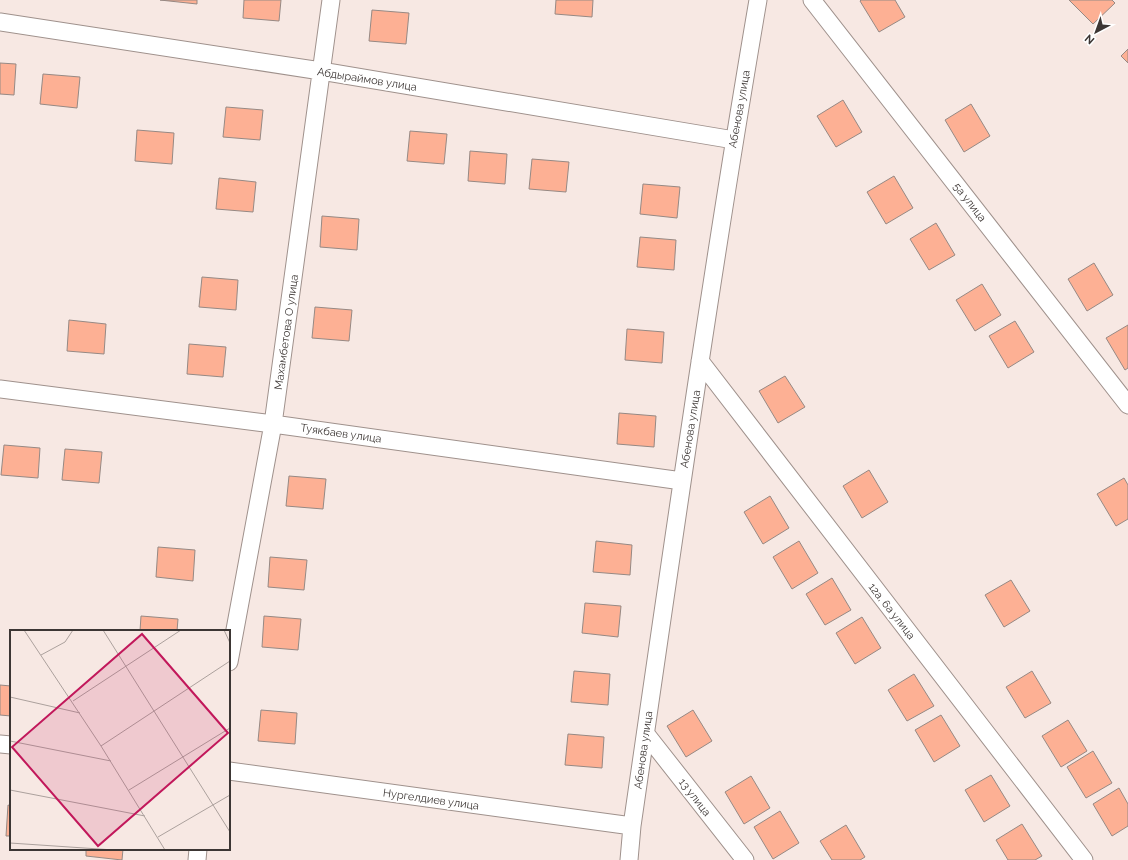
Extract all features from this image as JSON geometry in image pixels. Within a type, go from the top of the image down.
[{"type":"street","name":"Махамбетова О улица","points":[[230,657],[273,424],[331,0]]},
{"type":"street","name":"Абенова улица","points":[[629,860],[632,826],[700,361],[734,140],[758,0]]},
{"type":"street","name":"5а улица","points":[[812,0],[1128,405]]},
{"type":"street","name":"Абдыраймов улица","points":[[0,22],[321,71],[734,140]]},
{"type":"street","name":"12а, 6а улица","points":[[700,361],[1084,860]]},
{"type":"street","name":"Туякбаев улица","points":[[0,389],[273,424],[682,481]]},
{"type":"street","name":"13 улица","points":[[646,734],[745,860]]},
{"type":"street","points":[[0,744],[10,745]]},
{"type":"street","name":"Нургелдиев улица","points":[[230,771],[632,826]]},
{"type":"street","points":[[197,860],[198,850]]},
{"type":"building","points":[[160,0],[197,0],[197,4]]},
{"type":"building","points":[[244,0],[281,0],[279,21],[243,18]]},
{"type":"building","points":[[556,0],[593,0],[592,17],[555,14]]},
{"type":"building","points":[[895,0],[905,17],[879,32],[860,1]]},
{"type":"building","points":[[1069,0],[1112,0],[1115,3],[1093,24]]},
{"type":"building","points":[[372,10],[409,13],[406,44],[369,41]]},
{"type":"building","points":[[1128,49],[1128,63],[1121,56]]},
{"type":"building","points":[[0,63],[16,64],[14,95],[0,94]]},
{"type":"building","points":[[43,74],[80,77],[77,108],[40,104]]},
{"type":"building","points":[[843,100],[862,132],[836,147],[817,116]]},
{"type":"building","points":[[971,104],[990,136],[964,152],[945,120]]},
{"type":"building","points":[[226,107],[263,110],[260,140],[223,137]]},
{"type":"building","points":[[137,130],[174,133],[172,164],[135,161]]},
{"type":"building","points":[[410,131],[447,134],[444,164],[407,161]]},
{"type":"building","points":[[470,151],[507,154],[505,184],[468,181]]},
{"type":"building","points":[[532,159],[569,162],[566,192],[529,189]]},
{"type":"building","points":[[894,176],[913,208],[886,224],[867,192]]},
{"type":"building","points":[[219,178],[256,182],[253,212],[216,209]]},
{"type":"building","points":[[643,184],[680,187],[677,218],[640,214]]},
{"type":"building","points":[[322,216],[359,219],[357,250],[320,247]]},
{"type":"building","points":[[936,223],[955,255],[929,270],[910,239]]},
{"type":"building","points":[[640,237],[676,240],[674,270],[637,267]]},
{"type":"building","points":[[1094,263],[1113,295],[1087,311],[1068,279]]},
{"type":"building","points":[[202,277],[238,280],[236,310],[199,307]]},
{"type":"building","points":[[982,284],[1001,315],[975,331],[956,300]]},
{"type":"building","points":[[315,307],[352,310],[349,341],[312,338]]},
{"type":"building","points":[[69,320],[106,324],[104,354],[67,351]]},
{"type":"building","points":[[1015,321],[1034,352],[1008,368],[989,336]]},
{"type":"building","points":[[1128,325],[1128,368],[1125,370],[1106,338]]},
{"type":"building","points":[[627,329],[664,332],[662,363],[625,360]]},
{"type":"building","points":[[189,344],[226,347],[223,377],[187,374]]},
{"type":"building","points":[[785,376],[805,407],[778,423],[759,391]]},
{"type":"building","points":[[619,413],[656,416],[654,447],[617,444]]},
{"type":"building","points":[[4,445],[40,448],[38,478],[1,475]]},
{"type":"building","points":[[65,449],[102,452],[99,483],[62,480]]},
{"type":"building","points":[[869,470],[888,502],[862,518],[843,486]]},
{"type":"building","points":[[289,476],[326,479],[323,509],[286,506]]},
{"type":"building","points":[[1124,478],[1128,485],[1128,519],[1116,526],[1097,494]]},
{"type":"building","points":[[770,496],[789,528],[763,544],[744,512]]},
{"type":"building","points":[[596,541],[632,545],[630,575],[593,572]]},
{"type":"building","points":[[799,541],[818,573],[792,589],[773,557]]},
{"type":"building","points":[[158,547],[195,550],[193,581],[156,577]]},
{"type":"building","points":[[270,557],[307,560],[304,590],[268,587]]},
{"type":"building","points":[[832,578],[851,610],[825,625],[806,594]]},
{"type":"building","points":[[1011,580],[1030,611],[1004,627],[985,595]]},
{"type":"building","points":[[585,603],[621,606],[618,637],[582,633]]},
{"type":"building","points":[[141,616],[178,619],[177,630],[140,630]]},
{"type":"building","points":[[264,616],[301,619],[298,650],[262,647]]},
{"type":"building","points":[[862,617],[881,648],[855,664],[836,633]]},
{"type":"building","points":[[574,671],[610,674],[608,705],[571,702]]},
{"type":"building","points":[[1032,671],[1051,703],[1025,718],[1006,687]]},
{"type":"building","points":[[914,674],[934,706],[907,721],[888,690]]},
{"type":"building","points":[[0,685],[10,686],[10,716],[0,715]]},
{"type":"building","points":[[261,710],[297,713],[295,744],[258,741]]},
{"type":"building","points":[[693,710],[712,741],[686,757],[667,726]]},
{"type":"building","points":[[941,715],[960,746],[934,762],[915,730]]},
{"type":"building","points":[[1068,720],[1087,751],[1061,767],[1042,736]]},
{"type":"building","points":[[568,734],[604,737],[602,768],[565,765]]},
{"type":"building","points":[[1093,751],[1112,783],[1086,798],[1067,767]]},
{"type":"building","points":[[991,775],[1010,806],[984,822],[965,790]]},
{"type":"building","points":[[751,776],[770,808],[744,824],[725,792]]},
{"type":"building","points":[[1119,788],[1128,804],[1128,826],[1112,836],[1093,804]]},
{"type":"building","points":[[8,805],[10,806],[10,836],[6,836]]},
{"type":"building","points":[[780,811],[799,843],[773,859],[754,827]]},
{"type":"building","points":[[1022,824],[1042,856],[1035,860],[1008,860],[996,840]]},
{"type":"building","points":[[846,825],[865,857],[860,860],[832,860],[820,841]]},
{"type":"building","points":[[86,850],[123,850],[122,860],[86,856]]}]
